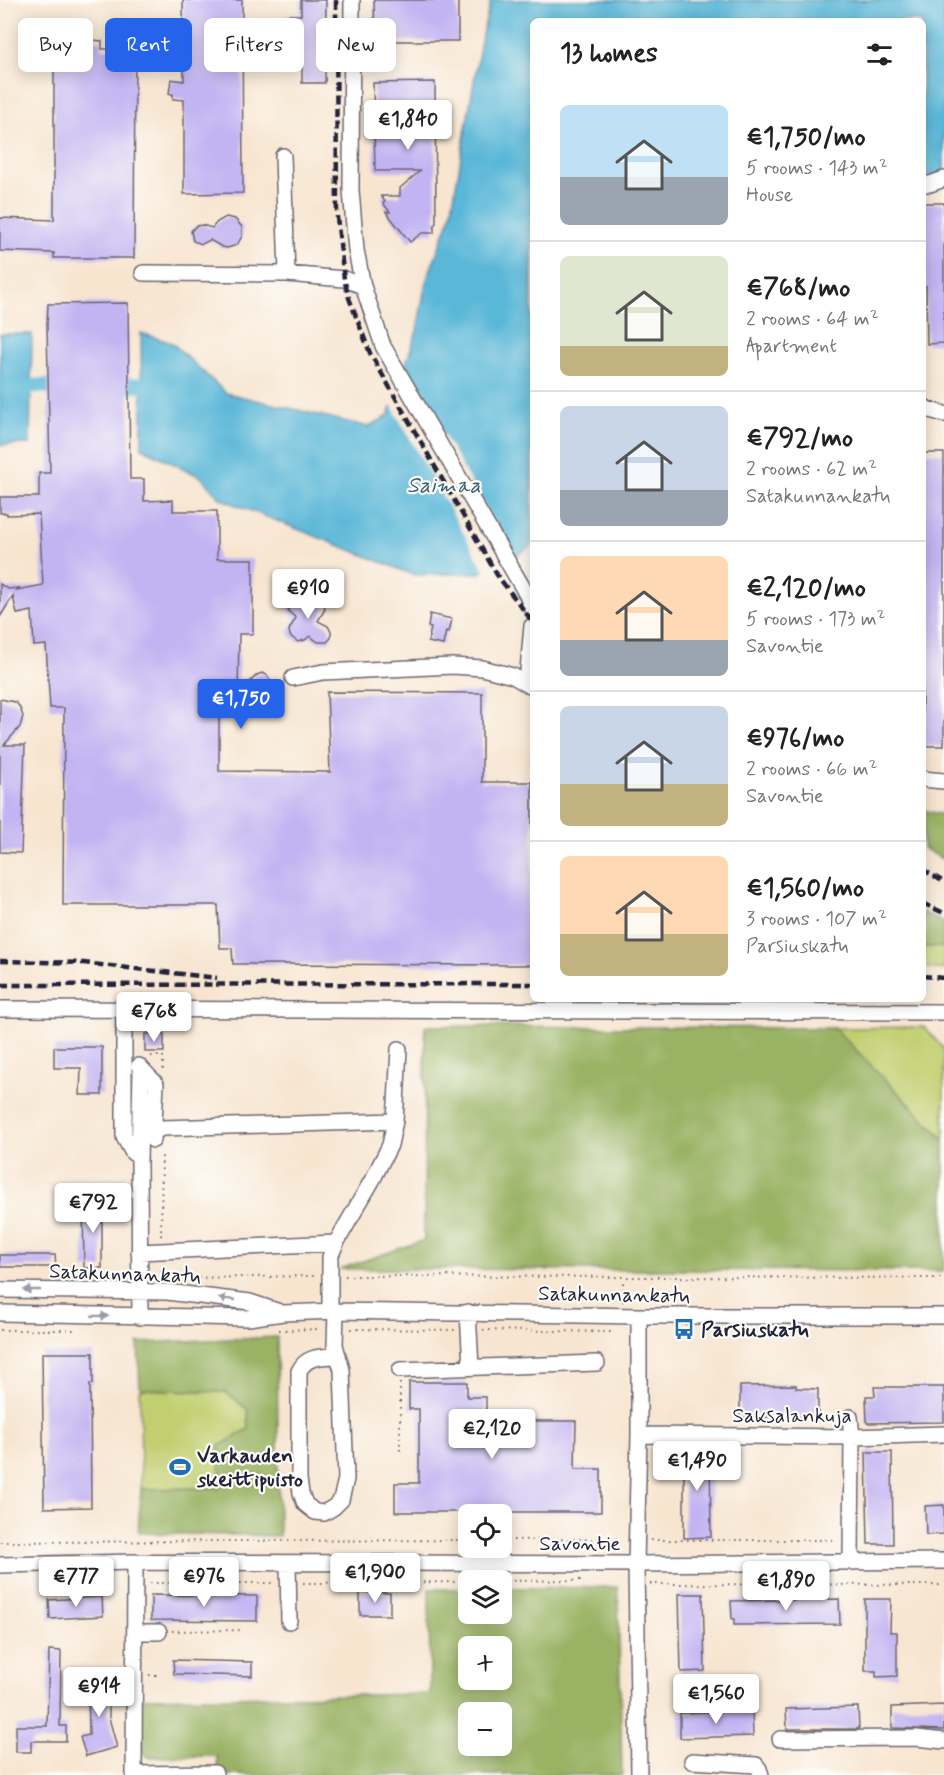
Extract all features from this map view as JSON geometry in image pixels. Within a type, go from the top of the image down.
[{"type":"street","points":[[352,0],[351,190],[356,250],[363,286],[383,346],[530,603]]},
{"type":"street","points":[[283,156],[287,274]]},
{"type":"street","points":[[926,184],[944,179]]},
{"type":"street","points":[[143,273],[287,274],[344,279],[363,286]]},
{"type":"street","points":[[926,408],[944,414]]},
{"type":"street","points":[[530,648],[528,669],[530,678]]},
{"type":"street","points":[[293,678],[323,672],[453,666],[482,668],[513,676],[530,686]]},
{"type":"street","points":[[926,779],[944,781]]},
{"type":"street","points":[[0,1009],[788,1005],[944,1012]]},
{"type":"street","points":[[124,1009],[124,1137],[395,1121]]},
{"type":"street","points":[[338,1356],[309,1359],[299,1371],[299,1479],[305,1504],[315,1512],[324,1513],[334,1508],[341,1500],[346,1479],[342,1370],[335,1345],[329,1276],[330,1257],[390,1145],[395,1121],[399,1049]]},
{"type":"street","points":[[124,1051],[142,1062],[153,1141],[139,1163]]},
{"type":"street","points":[[140,1317],[139,1163],[152,1134]]},
{"type":"street","points":[[139,1252],[336,1244]]},
{"type":"street","name":"Satakunnankatu","points":[[0,1290],[140,1291],[250,1302],[283,1313]]},
{"type":"street","name":"Satakunnankatu","points":[[0,1313],[248,1318],[283,1313],[333,1311],[639,1316],[944,1316]]},
{"type":"street","points":[[468,1312],[471,1367]]},
{"type":"street","points":[[639,1316],[636,1540],[639,1775]]},
{"type":"street","points":[[400,1370],[597,1363]]},
{"type":"street","points":[[850,1417],[852,1437],[851,1561]]},
{"type":"street","name":"Saksalankuja","points":[[639,1436],[852,1437],[944,1434]]},
{"type":"street","name":"Savontie","points":[[0,1565],[135,1562],[636,1564],[944,1561]]},
{"type":"street","points":[[135,1562],[131,1769],[215,1773]]},
{"type":"street","points":[[288,1563],[289,1621]]},
{"type":"street","points":[[135,1632],[159,1632]]},
{"type":"street","points":[[780,1739],[917,1738],[944,1741]]},
{"type":"street","points":[[692,1761],[756,1765],[761,1775]]},
{"type":"path","points":[[142,1062],[163,1056],[163,1073]]},
{"type":"path","points":[[152,1134],[166,1251],[161,1278],[166,1278]]},
{"type":"path","points":[[178,1278],[329,1276],[944,1278]]},
{"type":"path","points":[[400,1370],[400,1452]]},
{"type":"path","points":[[0,1542],[458,1540]]},
{"type":"path","points":[[512,1540],[843,1540],[851,1543]]},
{"type":"path","points":[[512,1581],[590,1580]]},
{"type":"path","points":[[135,1584],[458,1582]]},
{"type":"path","points":[[637,1583],[944,1585]]},
{"type":"path","points":[[159,1632],[244,1630]]},
{"type":"green space","points":[[926,811],[944,815],[944,860],[926,850]]},
{"type":"green space","points":[[926,914],[944,923],[944,947],[926,947]]},
{"type":"green space","points":[[926,947],[944,947],[944,970],[926,967]]},
{"type":"green space","points":[[425,1026],[834,1028],[944,1139],[944,1271],[340,1269],[424,1240]]},
{"type":"green space","points":[[924,1027],[944,1049],[944,1139],[834,1028]]},
{"type":"green space","points":[[277,1337],[279,1536],[138,1533],[141,1489],[220,1488],[219,1446],[249,1429],[248,1410],[226,1392],[140,1389],[138,1343]]},
{"type":"green space","name":"Varkauden skeittipuisto","points":[[140,1389],[226,1392],[248,1410],[249,1430],[220,1446],[220,1488],[141,1489]]},
{"type":"green space","points":[[618,1587],[622,1775],[218,1775],[217,1756],[147,1757],[141,1750],[140,1698],[430,1694],[429,1589],[458,1589],[458,1624],[512,1624],[512,1588]]},
{"type":"water","name":"Saimaa","points":[[491,0],[944,0],[944,172],[926,177],[926,18],[530,18],[530,546],[480,573],[414,575],[221,499],[201,477],[142,448],[141,333],[172,343],[226,393],[369,427],[388,416],[417,331],[426,282],[451,215],[482,35]]},
{"type":"water","points":[[0,334],[32,334],[30,444],[0,445]]},
{"type":"pier","points":[[403,363],[515,560],[486,573],[390,403]]},
{"type":"building","points":[[183,0],[242,0],[242,18],[204,18],[204,72],[242,72],[243,193],[184,194],[184,100],[173,99],[173,94],[169,94],[171,79],[184,81],[184,72],[192,72],[192,18],[183,18]]},
{"type":"building","points":[[301,0],[326,0],[326,18],[316,18],[316,72],[325,72],[325,83],[302,83],[304,18],[287,18],[287,15],[301,15]]},
{"type":"building","points":[[374,0],[458,0],[458,41],[396,41],[396,18],[374,18]]},
{"type":"building","points":[[93,40],[102,41],[102,49],[105,49],[105,72],[135,72],[134,258],[54,258],[54,253],[0,251],[0,218],[54,220],[54,72],[93,72]]},
{"type":"building","points":[[435,82],[436,223],[434,233],[422,233],[410,242],[386,212],[390,212],[381,196],[400,196],[400,188],[420,171],[375,171],[373,83]]},
{"type":"building","points":[[926,203],[944,203],[944,343],[927,344]]},
{"type":"building","points":[[226,217],[235,219],[242,227],[242,236],[237,245],[227,248],[210,240],[202,244],[193,241],[191,231],[196,226],[212,228]]},
{"type":"building","points":[[128,303],[130,479],[144,479],[144,501],[173,500],[173,511],[217,511],[217,559],[253,559],[253,634],[239,634],[238,693],[219,687],[219,771],[330,772],[327,692],[482,693],[482,782],[530,782],[530,965],[233,964],[232,948],[220,948],[218,905],[63,905],[64,708],[50,708],[46,645],[34,646],[32,611],[17,614],[13,596],[0,617],[0,584],[8,589],[19,588],[17,590],[43,585],[39,514],[7,515],[7,513],[0,513],[0,497],[39,497],[39,473],[50,473],[48,304]]},
{"type":"building","points":[[926,453],[944,453],[944,746],[926,746]]},
{"type":"building","points":[[296,595],[303,596],[312,603],[319,600],[324,603],[325,609],[318,621],[328,626],[331,632],[331,638],[327,642],[318,642],[310,636],[298,642],[290,636],[289,630],[296,618],[289,612],[287,606],[290,599]]},
{"type":"building","points":[[430,614],[452,619],[443,645],[428,642],[431,628],[428,627]]},
{"type":"building","points":[[262,673],[267,675],[271,682],[263,690],[250,682]]},
{"type":"building","points":[[0,699],[15,702],[23,716],[20,727],[4,745],[25,745],[21,853],[0,852]]},
{"type":"building","points":[[145,1034],[164,1034],[164,1052],[145,1052]]},
{"type":"building","points":[[54,1047],[102,1047],[102,1095],[80,1095],[81,1068],[54,1068]]},
{"type":"building","points":[[83,1200],[102,1200],[102,1268],[84,1268]]},
{"type":"building","points":[[0,1255],[55,1255],[56,1267],[0,1267]]},
{"type":"building","points":[[42,1353],[93,1353],[93,1384],[90,1384],[91,1507],[44,1508]]},
{"type":"building","points":[[409,1382],[467,1382],[467,1397],[486,1397],[486,1421],[576,1421],[575,1469],[601,1469],[601,1512],[512,1512],[512,1504],[458,1504],[458,1512],[395,1512],[395,1483],[419,1483],[419,1409],[409,1409]]},
{"type":"building","points":[[796,1385],[796,1388],[818,1389],[818,1417],[740,1417],[740,1386]]},
{"type":"building","points":[[874,1387],[944,1387],[944,1422],[867,1423],[866,1396],[875,1396]]},
{"type":"building","points":[[684,1446],[710,1446],[711,1537],[684,1538]]},
{"type":"building","points":[[866,1452],[892,1452],[893,1544],[868,1544]]},
{"type":"building","points":[[944,1505],[944,1534],[926,1535],[925,1506]]},
{"type":"building","points":[[360,1592],[390,1593],[390,1615],[360,1615]]},
{"type":"building","points":[[679,1594],[703,1594],[705,1671],[681,1672]]},
{"type":"building","points":[[151,1595],[257,1596],[257,1621],[151,1620]]},
{"type":"building","points":[[102,1597],[103,1616],[50,1619],[49,1600]]},
{"type":"building","points":[[839,1599],[840,1624],[734,1625],[734,1619],[732,1619],[731,1601]]},
{"type":"building","points":[[865,1599],[891,1599],[890,1632],[897,1632],[897,1676],[876,1677],[876,1671],[865,1671]]},
{"type":"building","points":[[49,1650],[61,1651],[60,1726],[66,1726],[66,1741],[31,1741],[31,1752],[16,1752],[16,1726],[47,1726]]},
{"type":"building","points":[[173,1660],[252,1662],[252,1676],[174,1674]]},
{"type":"building","points":[[88,1676],[109,1676],[109,1718],[117,1747],[86,1756],[80,1737],[89,1735]]},
{"type":"building","points":[[944,1705],[944,1730],[892,1728],[892,1707]]},
{"type":"building","points":[[858,1707],[859,1729],[787,1729],[786,1709]]},
{"type":"building","points":[[752,1711],[753,1736],[680,1738],[680,1713]]},
{"type":"waterway","points":[[108,385],[141,385]]},
{"type":"waterway","points":[[0,386],[69,386]]},
{"type":"railway","points":[[336,0],[337,217],[344,279],[349,298],[370,353],[497,575],[530,618]]},
{"type":"railway","points":[[926,871],[944,882]]},
{"type":"railway","points":[[926,905],[944,913]]},
{"type":"railway","points":[[0,961],[84,963],[217,978]]},
{"type":"railway","points":[[926,976],[944,978]]},
{"type":"railway","points":[[0,985],[530,984]]},
{"type":"place","name":"Parsiuskatu","points":[[684,1329]]},
{"type":"place","name":"Varkauden skeittipuisto","points":[[180,1467]]}]
